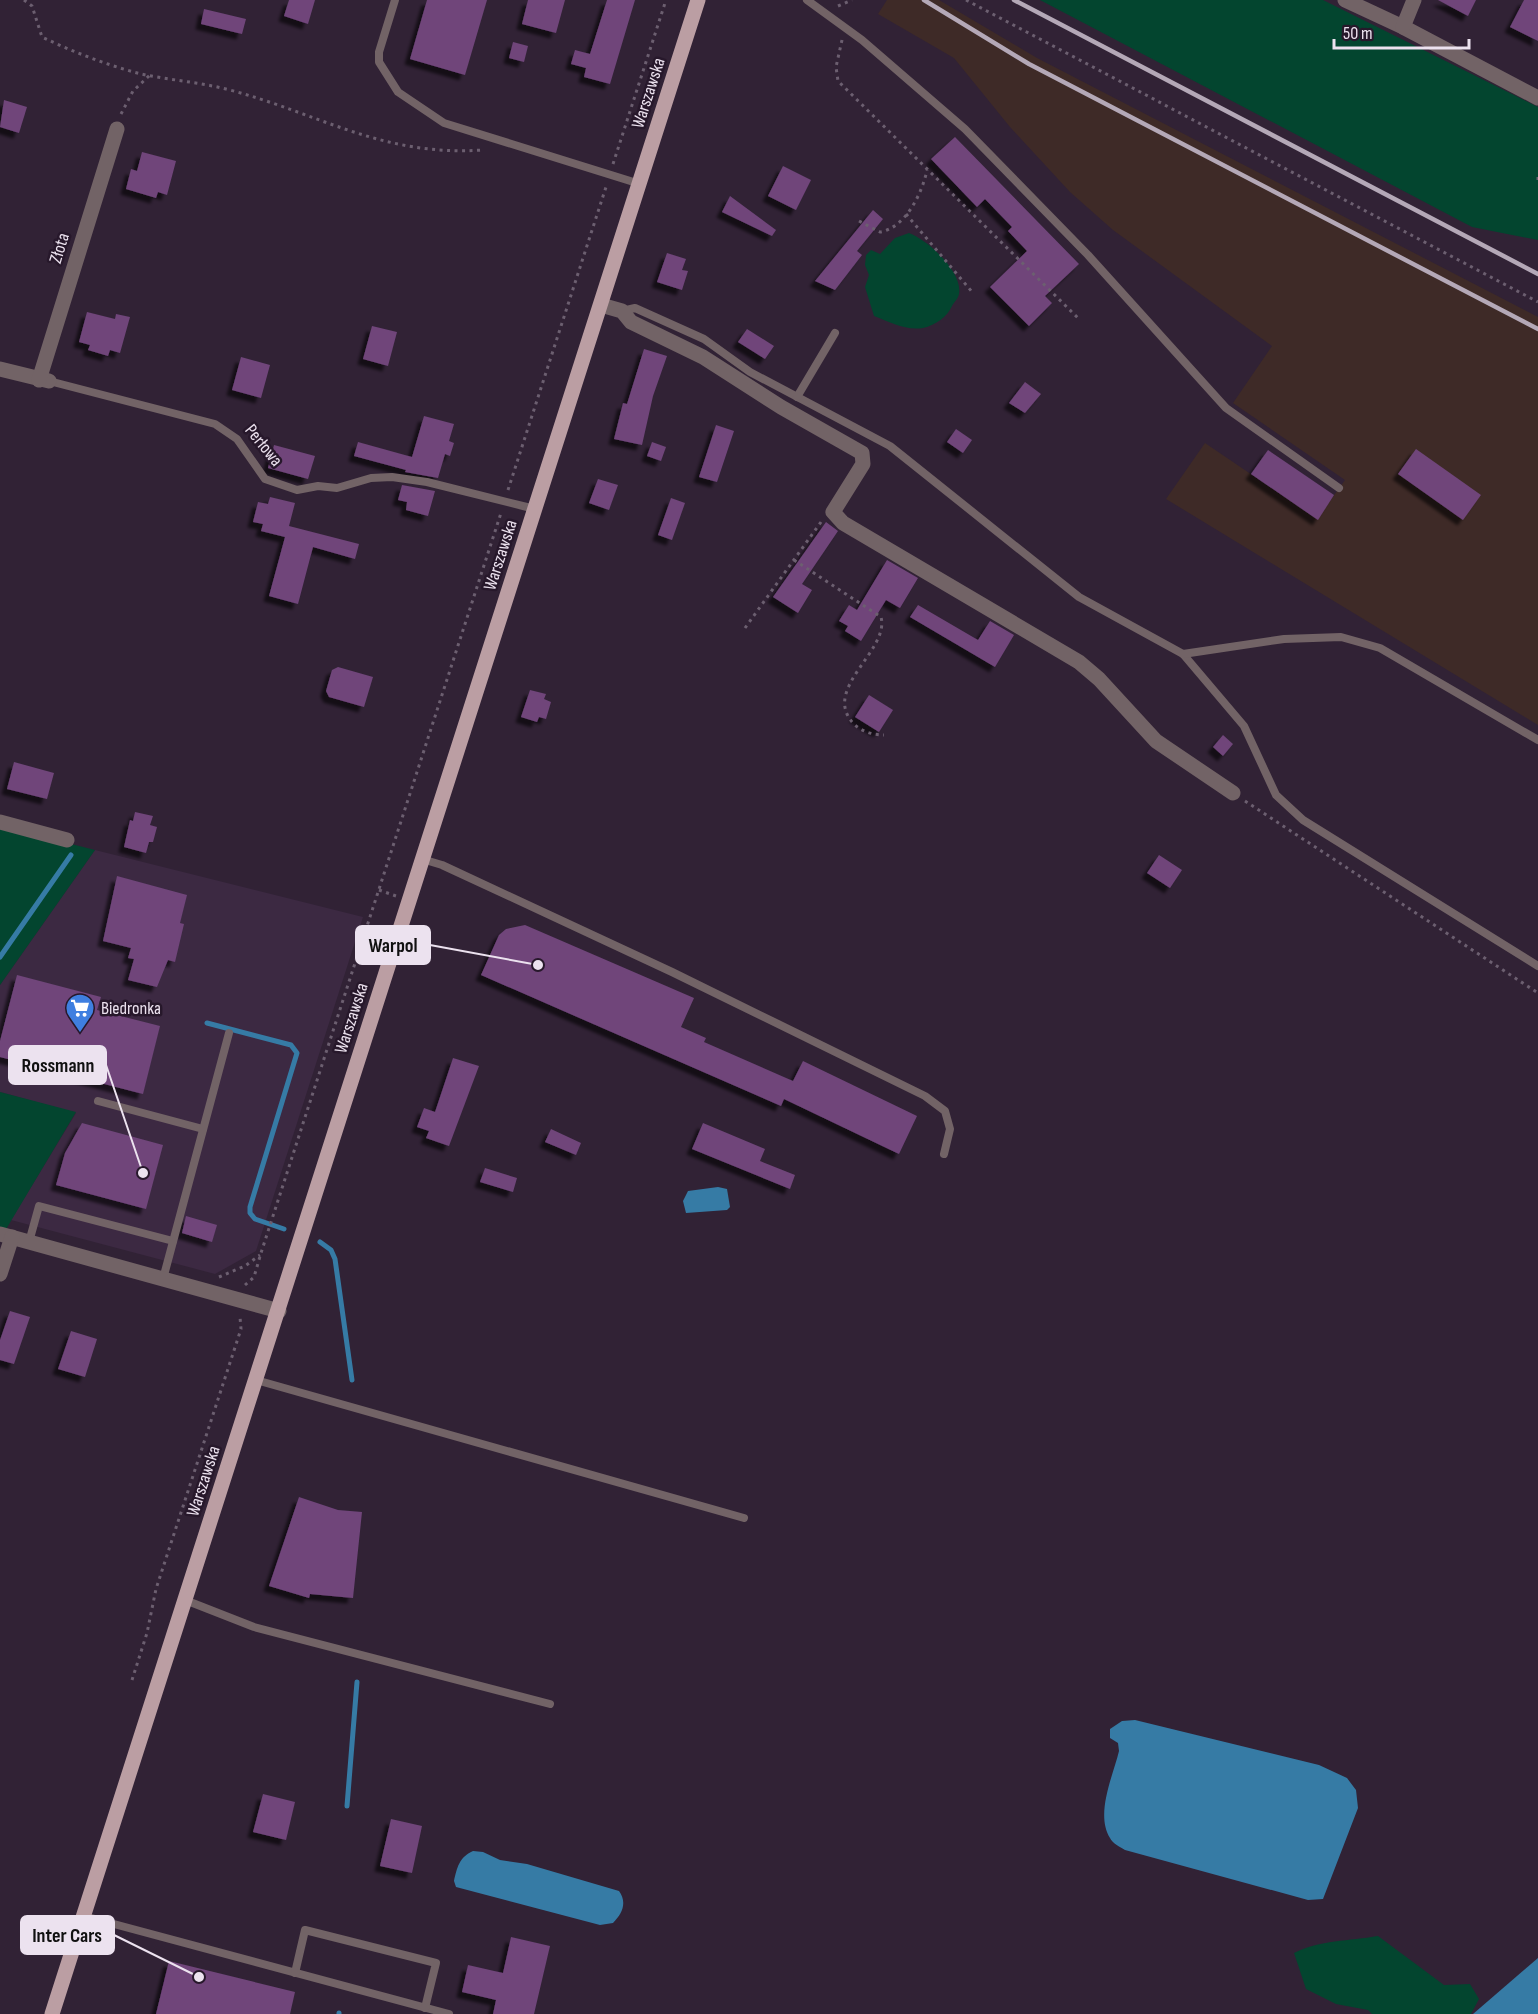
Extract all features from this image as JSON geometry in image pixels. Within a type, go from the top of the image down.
[{"type":"main road","name":"Warszawska","points":[[52,2014],[698,0]]},
{"type":"street","points":[[1345,0],[1538,98]]},
{"type":"street","points":[[1402,27],[1414,0]]},
{"type":"street","name":"Złota","points":[[44,381],[117,129]]},
{"type":"street","points":[[601,305],[622,311],[631,322],[703,357],[781,407],[862,453],[863,464],[833,512],[854,531],[1079,662],[1099,679],[1156,741],[1233,793]]},
{"type":"street","name":"Perłowa","points":[[0,369],[44,381]]},
{"type":"street","points":[[0,822],[67,840]]},
{"type":"street","points":[[0,1274],[6,1235],[279,1311]]},
{"type":"lane","points":[[395,0],[379,52],[379,62],[398,92],[444,123],[640,183]]},
{"type":"lane","points":[[807,0],[843,27],[965,129],[1088,255],[1226,408],[1339,488]]},
{"type":"lane","points":[[622,311],[635,308],[704,339],[750,372],[890,446],[1079,597],[1183,654],[1244,726],[1276,795],[1303,820],[1538,966]]},
{"type":"lane","points":[[797,397],[835,333]]},
{"type":"lane","name":"Perłowa","points":[[44,381],[215,424],[237,440],[249,453],[260,474],[270,483],[304,490],[318,486],[337,488],[371,478],[392,477],[427,482],[535,509]]},
{"type":"lane","points":[[1183,654],[1284,639],[1341,637],[1380,648],[1538,740]]},
{"type":"lane","points":[[422,859],[442,865],[672,972],[925,1096],[945,1111],[950,1128],[944,1154]]},
{"type":"lane","points":[[163,1279],[229,1033]]},
{"type":"lane","points":[[99,1101],[203,1129]]},
{"type":"lane","points":[[29,1242],[39,1206],[173,1241]]},
{"type":"lane","points":[[256,1380],[744,1518]]},
{"type":"lane","points":[[185,1600],[254,1627],[550,1704]]},
{"type":"lane","points":[[84,1916],[449,2014]]},
{"type":"lane","points":[[295,1973],[305,1930],[436,1964],[425,2008]]},
{"type":"path","points":[[24,0],[32,6],[42,37],[98,60],[150,75],[226,89],[349,132],[391,143],[433,151],[489,149]]},
{"type":"path","points":[[268,1233],[666,0]]},
{"type":"path","points":[[966,0],[1538,302]]},
{"type":"path","points":[[843,27],[836,67],[838,81],[1080,320]]},
{"type":"path","points":[[117,129],[133,91],[150,75]]},
{"type":"path","points":[[859,222],[880,232],[898,225],[921,190],[927,170]]},
{"type":"path","points":[[1538,177],[1538,184]]},
{"type":"path","points":[[906,214],[973,293]]},
{"type":"path","points":[[745,628],[820,524],[833,512]]},
{"type":"path","points":[[794,560],[880,617],[882,629],[849,686],[846,706],[853,723],[859,728],[884,735]]},
{"type":"path","points":[[1233,793],[1538,993]]},
{"type":"path","points":[[210,1279],[245,1266],[261,1254]]},
{"type":"path","points":[[132,1680],[147,1633],[156,1589],[241,1329],[237,1312]]},
{"type":"shaded area","points":[[887,0],[939,0],[1037,58],[1538,317],[1538,725],[1166,499],[1205,443],[1317,519],[1345,480],[1233,403],[1272,346],[1113,230],[1070,192],[1010,127],[954,58],[878,14]]},
{"type":"shaded area","points":[[95,850],[363,917],[256,1251],[215,1274],[11,1220],[76,1113],[0,1092],[0,985]]},
{"type":"green space","points":[[1040,0],[1323,0],[1538,107],[1538,240],[1472,227]]},
{"type":"green space","points":[[909,233],[925,242],[943,258],[956,276],[959,285],[959,294],[947,314],[937,323],[917,329],[904,327],[874,316],[865,287],[869,275],[865,265],[866,255],[871,250],[880,254],[895,238]]},
{"type":"green space","points":[[0,826],[95,850],[0,985]]},
{"type":"green space","points":[[0,1092],[76,1112],[5,1231],[0,1229]]},
{"type":"green space","points":[[1378,1936],[1444,1985],[1470,1984],[1479,1999],[1471,2014],[1372,2014],[1368,2010],[1336,2004],[1306,1989],[1294,1953],[1324,1943]]},
{"type":"water","points":[[718,1187],[727,1189],[730,1207],[727,1210],[686,1213],[683,1201],[688,1191]]},
{"type":"water","points":[[1135,1720],[1319,1765],[1347,1778],[1356,1790],[1358,1808],[1323,1899],[1308,1900],[1125,1850],[1112,1842],[1104,1818],[1107,1795],[1119,1751],[1118,1743],[1110,1738],[1110,1729],[1122,1721]]},
{"type":"water","points":[[473,1851],[619,1891],[623,1899],[621,1911],[613,1923],[600,1925],[456,1887],[454,1881],[459,1863]]},
{"type":"water","points":[[1538,1958],[1538,2014],[1473,2014]]},
{"type":"building","points":[[289,0],[315,0],[308,24],[284,16]]},
{"type":"building","points":[[427,0],[487,0],[465,75],[410,59]]},
{"type":"building","points":[[528,0],[565,0],[556,33],[522,24]]},
{"type":"building","points":[[607,0],[635,0],[610,84],[584,77],[586,68],[571,64],[575,50],[590,54]]},
{"type":"building","points":[[1438,0],[1476,0],[1468,16]]},
{"type":"building","points":[[1524,0],[1538,0],[1538,41],[1510,27]]},
{"type":"building","points":[[204,9],[246,19],[242,34],[201,24]]},
{"type":"building","points":[[513,42],[528,46],[524,62],[509,58]]},
{"type":"building","points":[[4,100],[27,107],[19,133],[0,127]]},
{"type":"building","points":[[955,137],[1079,264],[1045,296],[1052,303],[1029,326],[990,287],[1027,251],[1008,231],[1012,227],[985,199],[977,207],[931,159]]},
{"type":"building","points":[[142,152],[176,161],[167,195],[158,192],[156,198],[126,189],[131,169],[137,171]]},
{"type":"building","points":[[783,166],[811,180],[796,210],[768,196]]},
{"type":"building","points":[[730,196],[776,230],[772,236],[722,212]]},
{"type":"building","points":[[873,210],[883,219],[857,251],[862,255],[835,290],[815,281]]},
{"type":"building","points":[[667,253],[686,259],[682,270],[688,271],[682,290],[657,282]]},
{"type":"building","points":[[87,312],[115,319],[116,314],[130,317],[120,353],[110,350],[108,356],[88,350],[90,345],[79,342]]},
{"type":"building","points":[[372,326],[397,332],[388,366],[363,359]]},
{"type":"building","points":[[747,329],[774,346],[765,359],[738,342]]},
{"type":"building","points":[[644,349],[667,356],[653,396],[642,445],[614,439],[623,403],[627,404]]},
{"type":"building","points":[[241,357],[270,365],[261,398],[232,390]]},
{"type":"building","points":[[1025,382],[1041,394],[1025,413],[1009,403]]},
{"type":"building","points":[[424,416],[454,424],[449,441],[454,443],[450,456],[445,454],[438,478],[405,472],[406,470],[354,456],[358,442],[412,457]]},
{"type":"building","points":[[716,425],[734,431],[717,482],[699,477]]},
{"type":"building","points":[[956,429],[972,440],[963,453],[947,442]]},
{"type":"building","points":[[652,442],[666,447],[661,461],[647,456]]},
{"type":"building","points":[[274,445],[315,456],[308,479],[268,468]]},
{"type":"building","points":[[1416,449],[1481,495],[1463,520],[1398,474]]},
{"type":"building","points":[[1268,450],[1334,495],[1318,520],[1251,474]]},
{"type":"building","points":[[598,479],[618,485],[609,510],[589,503]]},
{"type":"building","points":[[402,485],[435,491],[428,516],[406,510],[407,502],[398,500]]},
{"type":"building","points":[[270,497],[295,503],[289,526],[359,544],[355,559],[313,547],[298,604],[269,596],[285,537],[261,531],[263,524],[253,522],[258,502],[268,504]]},
{"type":"building","points":[[671,498],[685,503],[672,540],[658,535]]},
{"type":"building","points":[[826,522],[838,531],[802,584],[812,590],[798,613],[773,597]]},
{"type":"building","points":[[887,560],[918,578],[900,608],[886,600],[861,641],[845,631],[848,626],[839,621],[849,605],[857,610]]},
{"type":"building","points":[[918,605],[978,640],[990,621],[1014,635],[995,667],[910,617]]},
{"type":"building","points":[[338,667],[373,677],[364,707],[329,697],[326,691],[332,670]]},
{"type":"building","points":[[530,690],[546,694],[544,699],[551,702],[546,719],[539,717],[537,722],[521,717]]},
{"type":"building","points":[[869,695],[893,710],[879,732],[855,717]]},
{"type":"building","points":[[1223,735],[1233,744],[1223,756],[1213,747]]},
{"type":"building","points":[[14,762],[54,773],[47,799],[7,789]]},
{"type":"building","points":[[135,812],[153,816],[150,825],[157,827],[153,842],[149,842],[146,853],[124,847],[130,820],[133,821]]},
{"type":"building","points":[[1159,855],[1182,870],[1170,888],[1147,873]]},
{"type":"building","points":[[117,876],[187,895],[180,923],[184,924],[175,962],[168,960],[157,987],[128,980],[134,959],[128,958],[131,948],[103,941]]},
{"type":"building","points":[[525,925],[694,998],[681,1027],[706,1038],[704,1042],[793,1081],[803,1061],[917,1116],[899,1154],[784,1099],[781,1106],[481,975],[499,935],[506,929]]},
{"type":"building","name":"Biedronka","points":[[17,975],[101,997],[97,1010],[160,1026],[143,1094],[0,1057],[0,1041]]},
{"type":"building","points":[[453,1058],[479,1066],[449,1146],[426,1138],[429,1131],[417,1127],[424,1108],[435,1112]]},
{"type":"building","points":[[82,1123],[163,1145],[146,1209],[56,1185],[65,1153]]},
{"type":"building","points":[[703,1123],[765,1149],[760,1161],[795,1175],[790,1189],[692,1149]]},
{"type":"building","points":[[551,1129],[581,1143],[576,1155],[545,1142]]},
{"type":"building","points":[[485,1168],[517,1178],[513,1192],[480,1182]]},
{"type":"building","points":[[186,1216],[217,1225],[212,1242],[182,1233]]},
{"type":"building","points":[[10,1311],[30,1317],[14,1364],[0,1360],[0,1340]]},
{"type":"building","points":[[71,1331],[97,1339],[85,1377],[58,1369]]},
{"type":"building","points":[[299,1497],[338,1510],[362,1512],[353,1598],[310,1594],[309,1598],[269,1586]]},
{"type":"building","points":[[263,1794],[295,1802],[286,1840],[253,1832]]},
{"type":"building","points":[[391,1819],[422,1826],[412,1873],[380,1866]]},
{"type":"building","points":[[511,1937],[550,1946],[534,2014],[493,2014],[496,2000],[462,1992],[468,1965],[503,1973]]},
{"type":"building","points":[[169,1961],[295,1992],[290,2014],[156,2014]]},
{"type":"waterway","points":[[0,957],[71,855]]},
{"type":"waterway","points":[[207,1023],[291,1045],[297,1053],[250,1207],[250,1213],[255,1219],[284,1229]]},
{"type":"waterway","points":[[320,1242],[331,1250],[335,1259],[352,1380]]},
{"type":"waterway","points":[[347,1806],[357,1682]]},
{"type":"railway","points":[[924,0],[1029,64],[1538,329]]},
{"type":"railway","points":[[1014,0],[1538,274]]},
{"type":"place","name":"Warpol","points":[[538,965]]},
{"type":"place","name":"Biedronka","points":[[80,1034]]},
{"type":"place","name":"Rossmann","points":[[143,1173]]},
{"type":"place","name":"Inter Cars","points":[[199,1977]]}]
